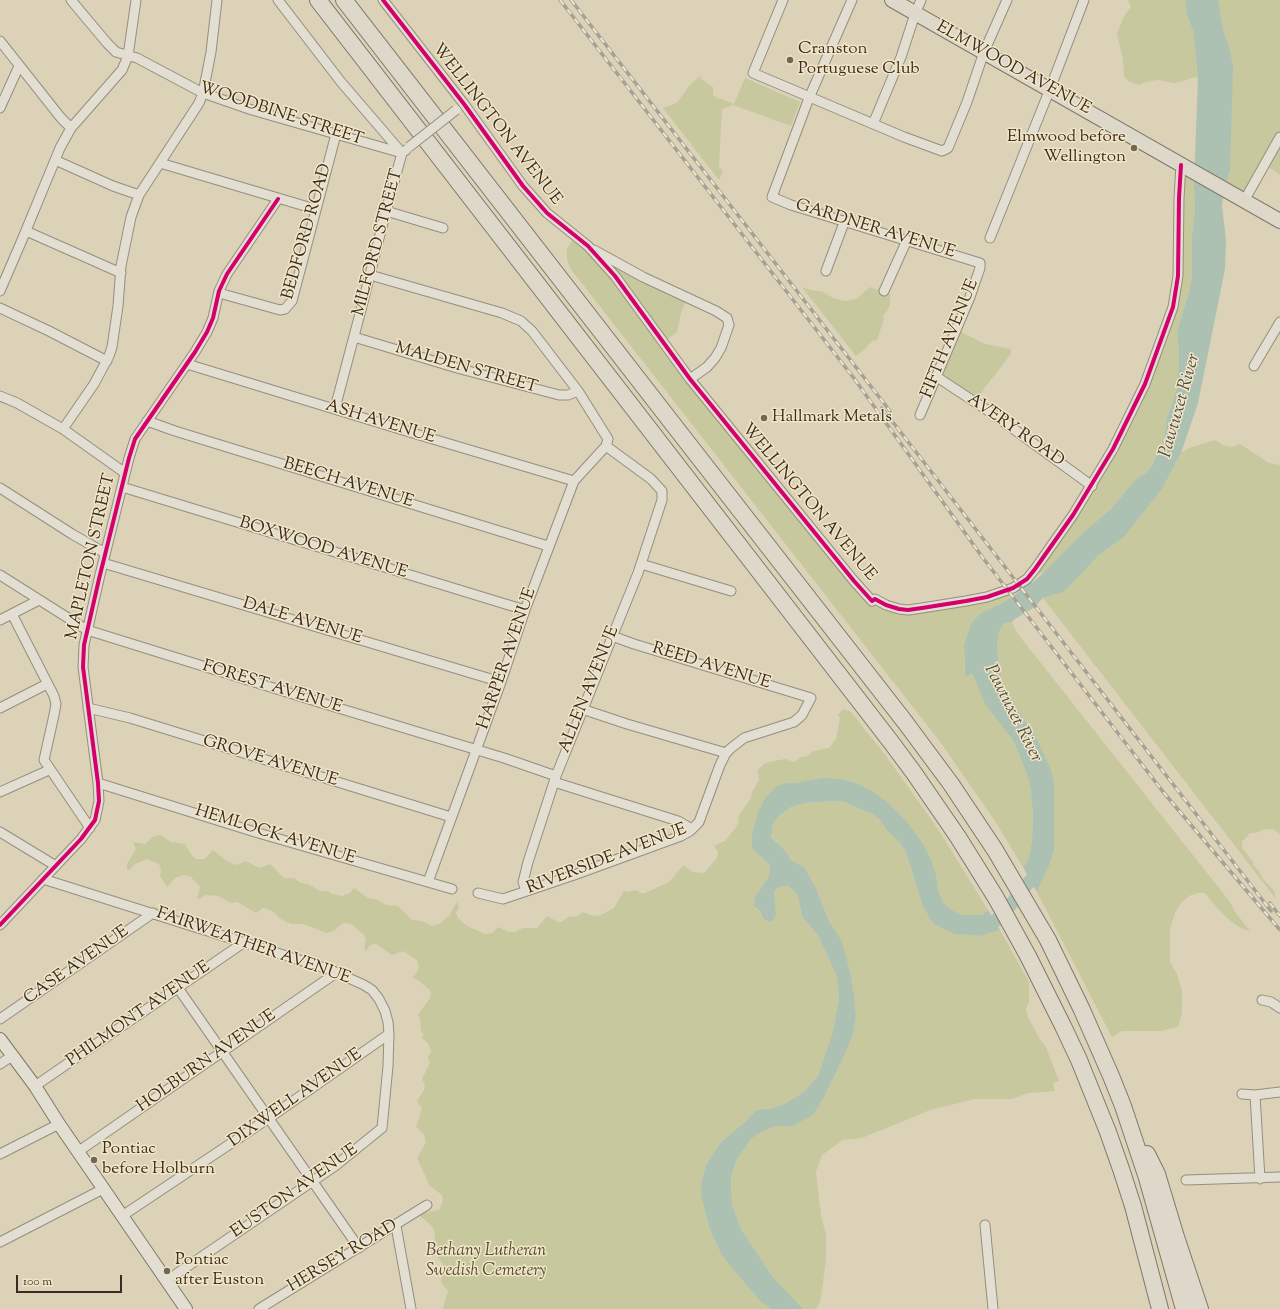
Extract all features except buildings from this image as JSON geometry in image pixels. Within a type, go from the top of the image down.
[{"type":"highway","points":[[318,0],[896,748],[945,817],[996,898],[1046,991],[1079,1060],[1108,1132],[1132,1206],[1160,1309]]},
{"type":"highway","points":[[344,0],[905,722],[951,784],[995,850],[1048,940],[1082,1010],[1123,1106],[1157,1174],[1200,1309]]},
{"type":"highway","points":[[1123,1106],[1158,1215],[1184,1309]]},
{"type":"highway","points":[[1167,1204],[1180,1236],[1205,1309]]},
{"type":"highway","points":[[1132,1206],[1140,1270],[1149,1309]]},
{"type":"main road","name":"ELMWOOD AVENUE","points":[[892,0],[1280,221]]},
{"type":"main road","points":[[0,1039],[35,1086],[103,1189],[186,1309]]},
{"type":"street","name":"WOODBINE STREET","points":[[71,0],[116,52],[137,58],[204,93],[239,106],[336,134],[406,150]]},
{"type":"street","points":[[0,291],[55,160],[72,128],[122,70],[128,56],[136,0]]},
{"type":"street","points":[[63,429],[94,384],[107,361],[112,347],[121,266],[131,217],[139,195],[204,93],[211,52],[217,0]]},
{"type":"street","points":[[278,0],[341,82],[406,150]]},
{"type":"street","name":"WELLINGTON AVENUE","points":[[383,0],[464,104],[524,186],[547,213],[588,246],[624,288],[690,379],[872,601],[875,599],[886,605],[899,609],[908,610],[966,601],[987,597],[1014,588],[1027,579],[1073,516],[1113,449],[1145,384],[1173,307],[1178,276],[1178,198],[1184,166]]},
{"type":"street","points":[[783,0],[753,73],[809,98],[942,151],[946,149],[967,102],[984,52],[1007,0]]},
{"type":"street","points":[[809,98],[852,0]]},
{"type":"street","points":[[873,124],[901,57],[921,0]]},
{"type":"street","points":[[990,238],[1050,90],[1084,0]]},
{"type":"street","points":[[0,41],[61,118],[72,128]]},
{"type":"street","points":[[0,108],[19,66]]},
{"type":"street","name":"GARDNER AVENUE","points":[[809,98],[772,197],[791,205],[845,220],[980,263]]},
{"type":"street","name":"MILFORD STREET","points":[[335,408],[386,211],[406,150],[464,104]]},
{"type":"street","name":"BEDFORD ROAD","points":[[219,293],[280,310],[285,310],[292,301],[336,134]]},
{"type":"street","points":[[1244,201],[1280,137]]},
{"type":"street","points":[[55,160],[113,186],[139,195]]},
{"type":"street","points":[[160,163],[315,209]]},
{"type":"street","name":"MAPLETON STREET","points":[[0,925],[56,866],[96,820],[99,801],[98,783],[83,667],[84,645],[133,444],[187,364],[210,326],[219,293],[227,274],[278,199]]},
{"type":"street","points":[[386,211],[443,228]]},
{"type":"street","points":[[826,271],[845,220]]},
{"type":"street","points":[[26,231],[121,273]]},
{"type":"street","points":[[884,291],[907,240]]},
{"type":"street","points":[[588,246],[643,277],[716,311],[727,318],[729,325],[721,348],[715,358],[707,367],[690,379]]},
{"type":"street","name":"FIFTH AVENUE","points":[[920,415],[970,297],[980,268],[980,263]]},
{"type":"street","points":[[370,275],[502,313],[521,321],[532,331],[578,391],[608,439],[606,446]]},
{"type":"street","points":[[0,308],[107,361]]},
{"type":"street","points":[[1254,366],[1280,322]]},
{"type":"street","name":"MALDEN STREET","points":[[354,337],[456,368],[559,395],[568,395],[578,391]]},
{"type":"street","name":"ASH AVENUE","points":[[187,364],[574,481]]},
{"type":"street","name":"AVERY ROAD","points":[[937,377],[993,414],[1092,486]]},
{"type":"street","points":[[0,396],[17,403],[63,429],[125,473]]},
{"type":"street","name":"BEECH AVENUE","points":[[148,421],[175,431],[548,546]]},
{"type":"street","name":"HARPER AVENUE","points":[[428,882],[501,682],[548,546],[574,481],[606,446]]},
{"type":"street","name":"ALLEN AVENUE","points":[[526,891],[523,882],[528,862],[555,779],[582,708],[641,564],[662,500],[662,491],[651,479],[606,446]]},
{"type":"street","name":"BOXWOOD AVENUE","points":[[122,487],[525,610]]},
{"type":"street","name":"DALE AVENUE","points":[[0,488],[72,534],[104,558],[501,682]]},
{"type":"street","points":[[641,564],[731,591]]},
{"type":"street","name":"FOREST AVENUE","points":[[0,575],[87,630],[476,749],[555,779],[678,821],[690,828],[690,831]]},
{"type":"street","points":[[0,620],[39,600]]},
{"type":"street","points":[[12,614],[54,696],[56,704],[44,760],[90,828]]},
{"type":"street","name":"REED AVENUE","points":[[612,636],[811,698]]},
{"type":"street","points":[[0,708],[47,684]]},
{"type":"street","name":"RIVERSIDE AVENUE","points":[[478,892],[503,899],[574,875],[681,836],[690,831],[700,822],[720,764],[726,753],[744,738],[794,722],[802,715],[811,698]]},
{"type":"street","name":"GROVE AVENUE","points":[[88,708],[130,718],[451,816]]},
{"type":"street","points":[[582,708],[627,724],[726,753]]},
{"type":"street","points":[[0,792],[50,770]]},
{"type":"street","name":"HEMLOCK AVENUE","points":[[98,783],[255,832],[452,889]]},
{"type":"street","points":[[0,832],[56,866]]},
{"type":"street","name":"FAIRWEATHER AVENUE","points":[[43,879],[331,970],[364,985],[379,999],[388,1022],[388,1066],[382,1128]]},
{"type":"street","name":"CASE AVENUE","points":[[0,1019],[153,913]]},
{"type":"street","name":"PHILMONT AVENUE","points":[[35,1086],[244,943]]},
{"type":"street","name":"HOLBURN AVENUE","points":[[79,1151],[336,973]]},
{"type":"street","points":[[178,988],[359,1248]]},
{"type":"street","points":[[1262,1000],[1272,1002],[1280,1008]]},
{"type":"street","name":"DIXWELL AVENUE","points":[[122,1216],[269,1118],[389,1034]]},
{"type":"street","points":[[0,1064],[12,1056]]},
{"type":"street","points":[[1242,1094],[1280,1092]]},
{"type":"street","points":[[1255,1094],[1260,1179]]},
{"type":"street","points":[[0,1154],[59,1124]]},
{"type":"street","name":"EUSTON AVENUE","points":[[166,1281],[335,1166],[382,1128]]},
{"type":"street","points":[[1186,1180],[1260,1179],[1280,1177]]},
{"type":"street","points":[[0,1242],[103,1189]]},
{"type":"street","name":"HERSEY ROAD","points":[[259,1309],[396,1226],[427,1205]]},
{"type":"street","points":[[985,1225],[993,1309]]},
{"type":"street","points":[[396,1226],[411,1309]]},
{"type":"green space","points":[[1128,0],[1185,0],[1187,14],[1193,31],[1198,78],[1195,77],[1174,83],[1158,80],[1145,82],[1140,85],[1130,82],[1124,77],[1123,59],[1117,34],[1124,16],[1131,7]]},
{"type":"green space","points":[[1217,0],[1280,0],[1280,175],[1267,166],[1245,201],[1224,188],[1230,171],[1229,46],[1224,33]]},
{"type":"green space","points":[[700,76],[701,79],[713,87],[713,95],[719,99],[734,104],[745,78],[800,102],[791,126],[733,105],[722,109],[719,166],[723,172],[719,180],[663,108],[677,103],[689,86]]},
{"type":"green space","points":[[1181,167],[1195,176],[1192,275],[1189,292],[1177,331],[1179,353],[1178,385],[1167,418],[1164,443],[1152,466],[1146,473],[1137,478],[1111,509],[1085,531],[1042,574],[1036,569],[1130,414],[1174,305]]},
{"type":"green space","points":[[574,237],[686,301],[681,313],[677,332],[663,343],[874,599],[909,609],[1012,590],[1014,595],[1004,602],[981,613],[964,646],[964,665],[965,674],[973,675],[985,704],[1014,742],[1028,777],[1033,816],[1032,841],[1028,861],[1023,867],[995,821],[941,743],[570,268],[567,259],[567,249]]},
{"type":"green space","points":[[802,287],[823,292],[833,298],[845,301],[856,299],[870,287],[890,293],[890,305],[883,317],[884,319],[877,340],[872,341],[856,356]]},
{"type":"green space","points":[[959,331],[985,344],[1011,349],[1011,354],[983,390],[979,401],[938,373]]},
{"type":"green space","points":[[1215,440],[1225,446],[1232,447],[1240,444],[1269,463],[1280,465],[1280,834],[1273,829],[1262,830],[1256,833],[1250,833],[1242,842],[1242,847],[1263,879],[1274,891],[1276,899],[1043,598],[1062,593],[1099,555],[1123,538],[1162,489],[1181,453],[1189,448]]},
{"type":"green space","points":[[1012,622],[1021,638],[1230,902],[1235,912],[1250,931],[1242,929],[1228,919],[1205,893],[1197,893],[1189,896],[1181,903],[1175,913],[1170,928],[1170,962],[1177,974],[1182,991],[1182,1014],[1178,1027],[1160,1031],[1122,1031],[1112,1037],[1037,892],[1049,866],[1054,850],[1054,782],[1036,737],[1006,693],[1001,677],[997,650],[998,634],[1004,623]]},
{"type":"green space","name":"Bethany Lutheran Swedish Cemetery","points":[[843,709],[851,712],[886,756],[938,829],[988,910],[981,915],[961,915],[944,903],[938,891],[936,875],[907,822],[795,783],[787,783],[754,851],[769,864],[770,869],[768,878],[755,897],[756,909],[761,912],[776,914],[774,891],[779,887],[789,886],[798,896],[802,917],[818,935],[837,977],[839,998],[833,1031],[818,1076],[804,1092],[786,1103],[774,1108],[756,1110],[747,1120],[721,1142],[706,1165],[702,1200],[710,1230],[727,1262],[760,1301],[771,1309],[444,1309],[448,1291],[441,1282],[443,1264],[438,1258],[439,1250],[434,1241],[435,1233],[432,1226],[419,1215],[422,1213],[439,1210],[443,1201],[442,1195],[430,1186],[417,1158],[426,1142],[424,1134],[416,1127],[422,1109],[417,1101],[424,1090],[425,1084],[422,1079],[430,1063],[428,1058],[431,1051],[428,1043],[422,1038],[423,1034],[418,1015],[430,998],[431,994],[430,990],[413,978],[419,968],[417,960],[403,951],[392,955],[376,944],[370,945],[366,951],[364,950],[366,940],[364,935],[351,924],[343,923],[335,930],[327,933],[303,924],[291,924],[279,918],[275,913],[268,909],[263,908],[256,913],[237,902],[231,903],[218,896],[206,895],[197,899],[200,887],[191,877],[184,875],[175,878],[167,887],[160,876],[161,870],[159,864],[147,859],[135,864],[127,870],[127,864],[136,849],[133,842],[145,844],[153,837],[160,835],[171,842],[185,844],[190,853],[196,859],[205,859],[213,850],[227,861],[237,865],[246,861],[259,868],[270,864],[284,878],[294,878],[301,883],[308,884],[320,891],[327,891],[332,894],[342,896],[350,893],[354,888],[368,898],[375,899],[386,905],[398,906],[412,920],[422,921],[432,926],[439,924],[449,916],[457,902],[459,907],[456,913],[458,918],[467,926],[485,934],[492,933],[498,927],[509,932],[515,932],[523,928],[537,928],[547,916],[561,922],[570,916],[576,917],[583,912],[590,915],[599,916],[614,908],[624,891],[628,892],[636,890],[643,894],[669,882],[683,865],[693,872],[704,873],[717,858],[718,852],[714,846],[725,841],[737,826],[739,821],[738,817],[751,798],[752,792],[759,780],[758,770],[764,764],[769,762],[785,759],[794,762],[801,757],[808,756],[813,751],[829,748],[836,739],[840,718],[838,715]]},
{"type":"green space","points":[[833,801],[844,802],[874,815],[881,821],[887,831],[899,842],[906,852],[922,904],[934,924],[956,934],[980,936],[1000,930],[1029,982],[1029,1002],[1026,1008],[1028,1017],[1040,1040],[1045,1045],[1059,1081],[1053,1083],[1055,1091],[1028,1093],[1012,1099],[974,1099],[930,1110],[862,1138],[843,1140],[822,1155],[816,1172],[821,1216],[826,1235],[826,1259],[820,1303],[816,1309],[803,1309],[772,1276],[741,1229],[732,1205],[731,1178],[736,1161],[751,1139],[761,1132],[776,1126],[793,1126],[814,1114],[846,1052],[853,1034],[856,1016],[854,996],[829,921],[816,888],[805,868],[791,860],[783,848],[771,836],[773,824],[779,816],[791,807],[806,803]]},
{"type":"water","points":[[1185,0],[1218,0],[1224,33],[1229,46],[1233,66],[1230,171],[1224,188],[1222,206],[1226,240],[1225,269],[1198,403],[1181,453],[1162,489],[1123,538],[1099,555],[1069,587],[1062,593],[1043,598],[1033,608],[1012,622],[1004,623],[998,634],[997,650],[1001,677],[1006,693],[1036,737],[1051,770],[1054,782],[1054,850],[1049,866],[1037,892],[1023,867],[1028,861],[1032,841],[1033,816],[1028,777],[1014,742],[985,704],[973,675],[971,674],[966,677],[964,646],[971,624],[981,613],[1004,602],[1019,592],[1021,587],[1026,583],[1032,583],[1042,574],[1085,531],[1111,509],[1137,478],[1146,473],[1152,466],[1164,443],[1167,418],[1178,385],[1179,353],[1177,331],[1189,292],[1192,275],[1198,78],[1193,31],[1187,14]]},
{"type":"water","points":[[823,778],[839,779],[856,783],[870,790],[886,801],[907,822],[923,844],[931,860],[936,875],[938,891],[944,903],[961,915],[981,915],[988,910],[1000,930],[980,936],[955,934],[934,924],[922,904],[906,852],[899,842],[887,831],[881,821],[874,815],[844,802],[833,801],[806,803],[791,807],[779,816],[773,824],[771,837],[783,848],[791,860],[805,868],[816,888],[829,921],[842,942],[850,972],[856,1016],[853,1034],[846,1052],[814,1114],[793,1126],[776,1126],[761,1132],[751,1139],[736,1161],[731,1178],[732,1205],[741,1229],[772,1276],[803,1309],[771,1309],[760,1301],[722,1255],[710,1230],[702,1200],[701,1185],[706,1165],[721,1142],[747,1120],[756,1110],[774,1108],[786,1103],[804,1092],[818,1076],[833,1031],[839,998],[837,977],[818,935],[802,917],[798,896],[789,886],[779,887],[774,891],[776,914],[773,920],[769,922],[763,918],[761,912],[754,906],[755,897],[768,878],[770,869],[769,864],[754,851],[752,847],[752,835],[758,812],[766,797],[777,786],[787,783]]},
{"type":"waterway","name":"Pawtuxet River","points":[[978,926],[984,926],[999,919],[1038,871],[1039,865]]},
{"type":"railway","points":[[560,0],[853,377],[983,558],[1164,793],[1280,930]]},
{"type":"railway","points":[[571,0],[890,411]]},
{"type":"railway","points":[[882,408],[1271,911]]},
{"type":"railway","points":[[1270,903],[1280,916]]},
{"type":"cycle path","points":[[383,0],[464,104],[523,186],[547,213],[588,246],[615,276],[690,379],[854,581],[872,601],[875,599],[886,605],[899,609],[908,610],[966,601],[987,597],[1013,588],[1027,579],[1073,515],[1113,449],[1145,384],[1173,307],[1178,276],[1181,165]]},
{"type":"cycle path","points":[[0,925],[81,839],[95,820],[99,801],[98,783],[83,667],[84,645],[129,458],[135,439],[195,352],[207,332],[213,318],[219,291],[227,274],[278,199]]},
{"type":"place","name":"Cranston Portuguese Club","points":[[790,60]]},
{"type":"place","name":"Elmwood before Wellington","points":[[1134,148]]},
{"type":"place","name":"Hallmark Metals","points":[[764,418]]},
{"type":"place","name":"Pontiac before Holburn","points":[[94,1160]]},
{"type":"place","name":"Pontiac after Euston","points":[[167,1271]]}]
